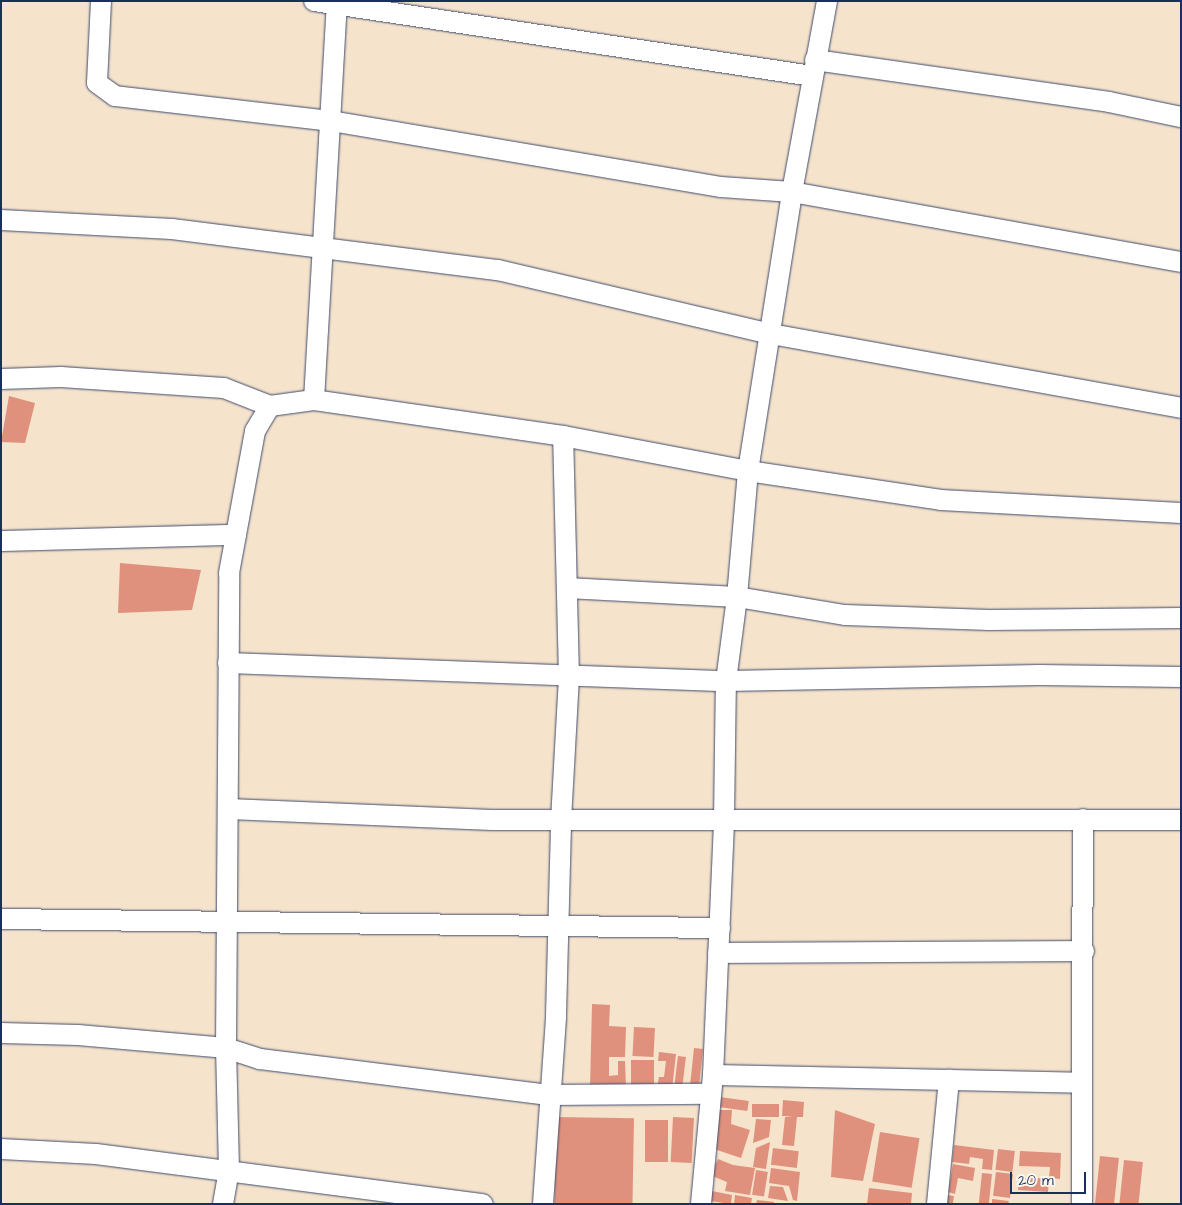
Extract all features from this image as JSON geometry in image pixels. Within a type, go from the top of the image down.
[{"type":"street","points":[[101,1],[97,83],[105,92],[114,96],[332,121],[721,187],[792,192],[1181,262]]},
{"type":"street","points":[[314,1],[337,2],[813,68],[1109,102],[1181,117]]},
{"type":"street","points":[[701,1204],[713,1074],[720,928],[726,681],[737,597],[748,471],[792,192],[813,68],[827,1]]},
{"type":"street","points":[[314,400],[322,250],[332,121],[337,2]]},
{"type":"street","points":[[1,220],[172,229],[322,250],[498,270],[771,334],[1181,408]]},
{"type":"street","points":[[1,378],[61,377],[224,388],[270,406],[314,400],[563,436],[748,471],[941,500],[1181,513]]},
{"type":"street","points":[[223,1204],[229,1170],[226,1048],[229,573],[255,431],[270,406]]},
{"type":"street","points":[[543,1204],[549,1095],[556,1016],[561,820],[569,677],[563,436]]},
{"type":"street","points":[[1,541],[236,535]]},
{"type":"street","points":[[567,588],[737,597],[845,615],[989,620],[1181,618]]},
{"type":"street","points":[[228,663],[569,677],[726,681],[1039,675],[1181,677]]},
{"type":"street","points":[[229,809],[492,820],[1181,820]]},
{"type":"street","points":[[1082,1204],[1083,819]]},
{"type":"street","points":[[1,918],[228,924],[720,928]]},
{"type":"street","points":[[718,953],[1084,951]]},
{"type":"street","points":[[1,1033],[78,1035],[226,1048],[260,1059],[549,1095],[711,1094]]},
{"type":"street","points":[[713,1074],[1082,1083]]},
{"type":"street","points":[[937,1204],[949,1080]]},
{"type":"street","points":[[1,1149],[56,1150],[229,1170],[483,1204]]},
{"type":"building","points":[[9,396],[35,403],[25,443],[1,442]]},
{"type":"building","points":[[120,563],[201,570],[192,610],[118,613]]},
{"type":"building","points":[[592,1004],[610,1005],[609,1026],[626,1027],[625,1057],[609,1057],[609,1076],[618,1075],[618,1061],[625,1061],[626,1087],[590,1089]]},
{"type":"building","points":[[634,1027],[655,1028],[653,1057],[632,1056]]},
{"type":"building","points":[[694,1048],[703,1049],[699,1091],[690,1090]]},
{"type":"building","points":[[659,1052],[676,1054],[672,1089],[657,1088],[659,1077],[664,1077],[666,1061],[658,1061]]},
{"type":"building","points":[[678,1056],[686,1057],[682,1089],[674,1088]]},
{"type":"building","points":[[631,1060],[654,1060],[654,1087],[631,1087]]},
{"type":"building","points":[[720,1097],[749,1101],[747,1111],[719,1107]]},
{"type":"building","points":[[783,1100],[804,1102],[803,1117],[797,1117],[794,1146],[782,1145],[785,1117],[793,1116],[782,1116]]},
{"type":"building","points":[[752,1104],[779,1104],[779,1117],[752,1117]]},
{"type":"building","points":[[715,1110],[732,1110],[731,1124],[750,1130],[741,1158],[714,1149]]},
{"type":"building","points":[[835,1110],[875,1124],[863,1181],[831,1177]]},
{"type":"building","points":[[556,1117],[634,1118],[632,1204],[554,1204]]},
{"type":"building","points":[[673,1117],[694,1118],[692,1163],[671,1162]]},
{"type":"building","points":[[756,1119],[771,1120],[769,1137],[753,1143]]},
{"type":"building","points":[[645,1120],[668,1120],[668,1162],[645,1162]]},
{"type":"building","points":[[880,1132],[920,1138],[912,1188],[872,1181]]},
{"type":"building","points":[[770,1142],[766,1169],[753,1167],[756,1148]]},
{"type":"building","points":[[954,1145],[994,1150],[992,1170],[982,1169],[983,1159],[970,1157],[969,1164],[952,1162]]},
{"type":"building","points":[[773,1148],[799,1151],[797,1168],[771,1165]]},
{"type":"building","points":[[998,1149],[1015,1151],[1012,1172],[995,1170]]},
{"type":"building","points":[[1020,1151],[1061,1153],[1060,1179],[1049,1178],[1050,1167],[1019,1166]]},
{"type":"building","points":[[1100,1156],[1119,1158],[1114,1204],[1095,1204]]},
{"type":"building","points":[[718,1159],[733,1165],[755,1168],[750,1195],[725,1191],[727,1182],[710,1175]]},
{"type":"building","points":[[1124,1160],[1143,1162],[1138,1204],[1119,1204]]},
{"type":"building","points":[[953,1164],[975,1168],[973,1181],[958,1178],[955,1194],[948,1192]]},
{"type":"building","points":[[771,1168],[800,1172],[797,1201],[793,1200],[789,1186],[769,1183]]},
{"type":"building","points":[[756,1170],[768,1172],[764,1197],[752,1195]]},
{"type":"building","points":[[996,1172],[1013,1174],[1010,1198],[993,1196]]},
{"type":"building","points":[[982,1173],[992,1174],[989,1204],[979,1204]]},
{"type":"building","points":[[1019,1177],[1049,1179],[1048,1192],[1018,1190]]},
{"type":"building","points":[[770,1186],[783,1187],[788,1201],[768,1198]]},
{"type":"building","points":[[869,1188],[912,1193],[911,1204],[867,1204]]},
{"type":"building","points":[[712,1191],[732,1195],[731,1204],[710,1201]]},
{"type":"building","points":[[735,1195],[752,1198],[751,1204],[734,1204]]},
{"type":"building","points":[[947,1195],[954,1196],[953,1204],[946,1204]]},
{"type":"building","points":[[992,1199],[1009,1201],[1008,1204],[992,1204]]},
{"type":"building","points":[[757,1200],[774,1202],[774,1204],[756,1204]]}]
